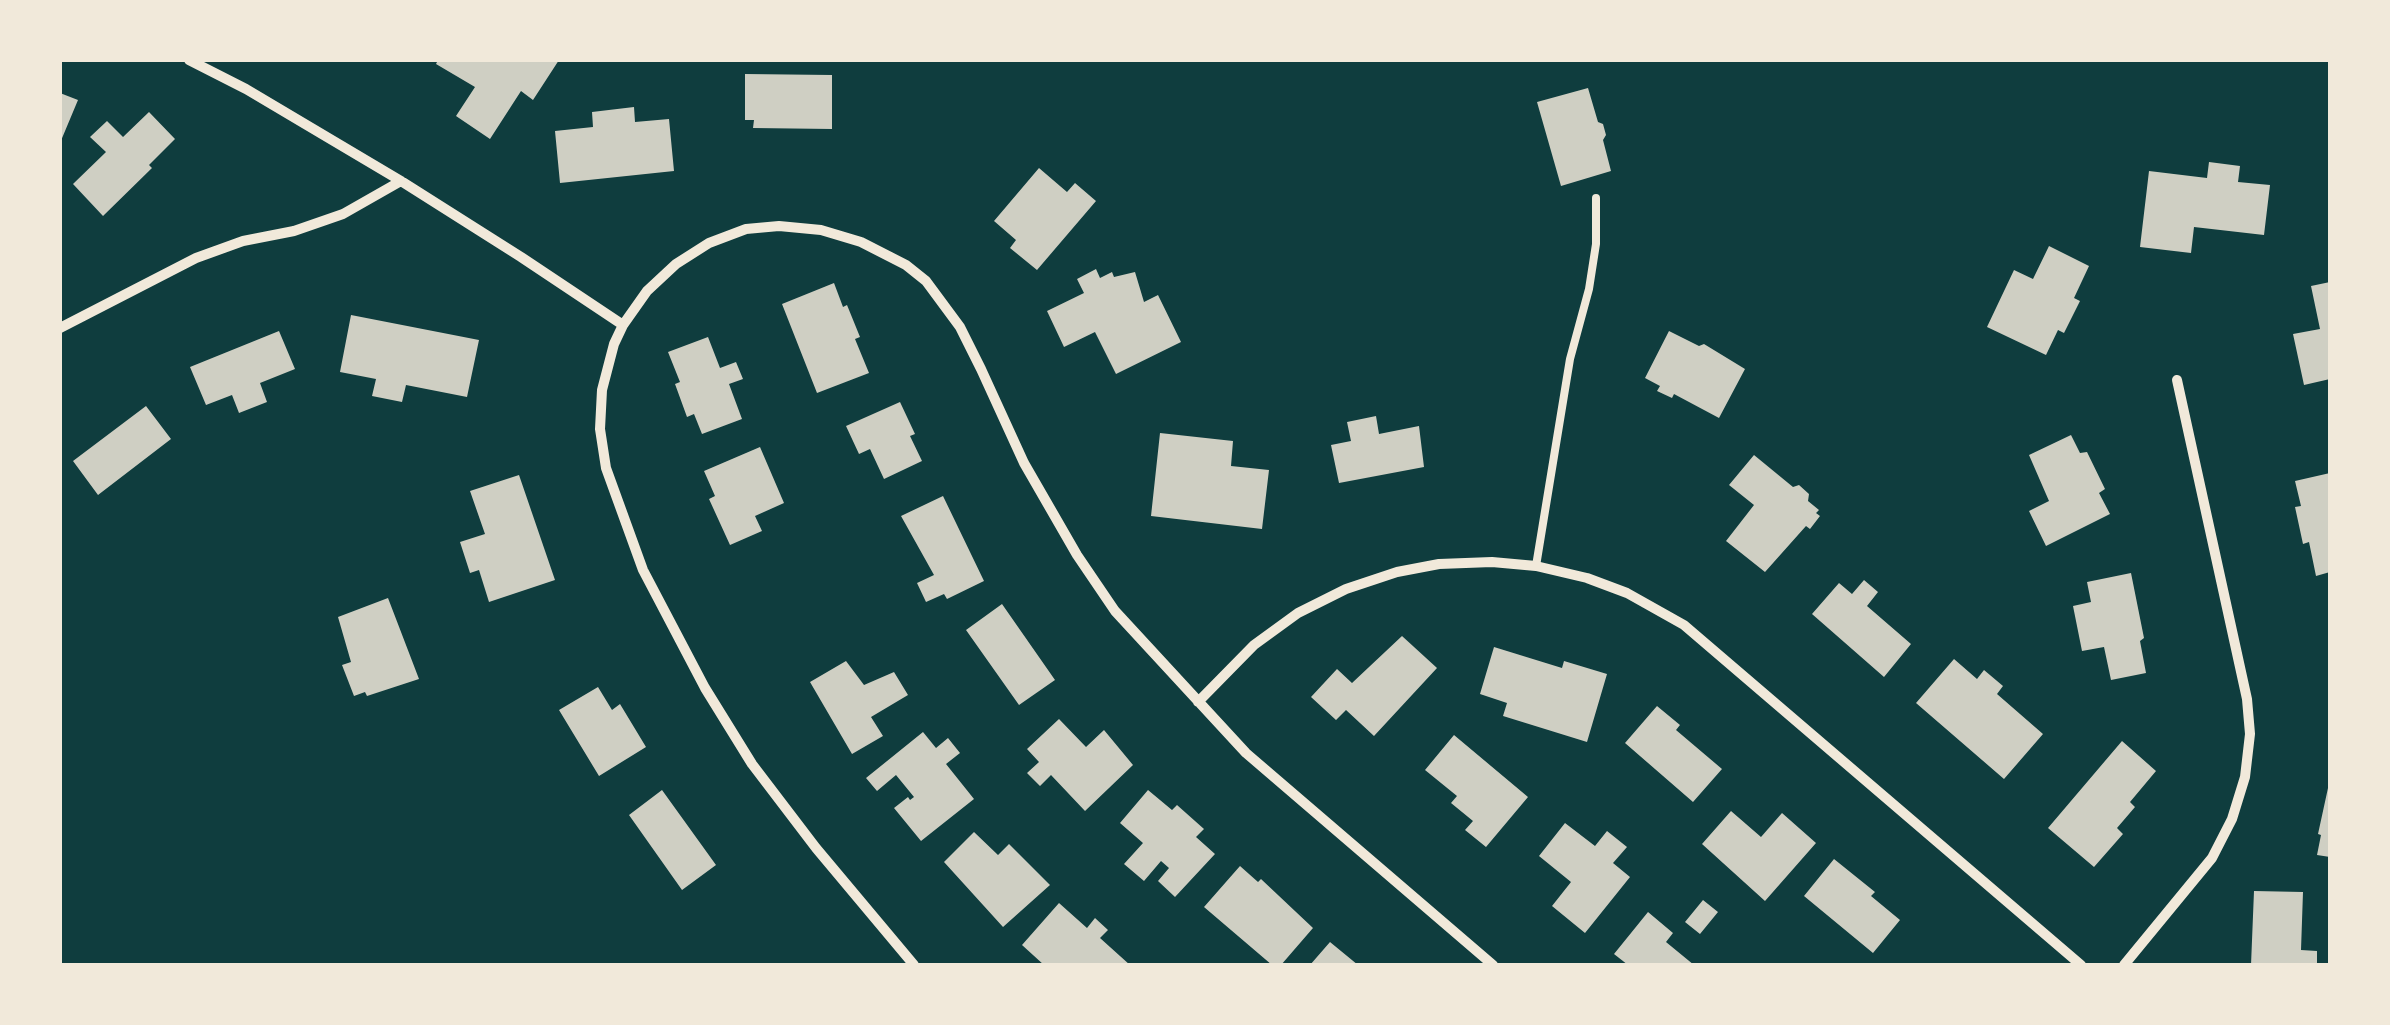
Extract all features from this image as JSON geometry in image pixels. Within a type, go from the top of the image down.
[{"type":"street","points":[[188,60],[246,88],[401,181],[623,326]]},
{"type":"street","points":[[60,328],[196,258],[343,214],[401,181]]},
{"type":"street","points":[[914,965],[752,764],[705,688],[642,570],[606,468],[600,429],[602,390],[623,326],[647,291],[676,264],[709,243],[746,229],[779,226],[821,230],[861,242],[906,265],[926,281],[960,328],[1024,463],[1077,555],[1115,611],[1246,754],[1493,965]]},
{"type":"street","points":[[2124,965],[2212,858],[2232,819],[2245,777],[2250,734],[2247,699],[2176,380]]},
{"type":"street","points":[[1198,702],[1254,645],[1298,613],[1346,589],[1397,572],[1439,564],[1492,562],[1536,566],[1587,578],[1627,593],[1684,625],[2081,965]]},
{"type":"lane","points":[[1536,566],[1570,359],[1596,244],[1596,198]]},
{"type":"building","points":[[438,60],[559,60],[533,100],[521,91],[490,139],[456,116],[475,87],[436,64]]},
{"type":"building","points":[[745,74],[832,75],[832,129],[753,128],[754,120],[745,120]]},
{"type":"building","points":[[1588,88],[1598,122],[1603,124],[1611,171],[1561,186],[1537,102]]},
{"type":"building","points":[[60,93],[78,100],[60,143]]},
{"type":"building","points":[[634,107],[635,122],[669,119],[674,171],[560,183],[555,131],[593,127],[592,112]]},
{"type":"building","points":[[149,112],[175,139],[149,165],[152,168],[103,216],[73,184],[106,152],[90,137],[107,121],[123,137]]},
{"type":"building","points":[[2209,162],[2240,166],[2238,182],[2270,185],[2264,235],[2194,227],[2191,253],[2140,247],[2149,171],[2207,178]]},
{"type":"building","points":[[1039,168],[1067,192],[1075,183],[1096,201],[1037,270],[1010,248],[1016,240],[994,221]]},
{"type":"building","points":[[2049,246],[2089,266],[2074,298],[2080,301],[2064,333],[2058,330],[2046,355],[1987,327],[2014,270],[2033,279]]},
{"type":"building","points":[[1096,269],[1100,278],[1112,272],[1114,277],[1135,272],[1144,302],[1158,295],[1181,342],[1116,374],[1095,332],[1064,347],[1047,311],[1084,293],[1077,279]]},
{"type":"building","points":[[2330,282],[2330,379],[2304,385],[2293,334],[2320,329],[2311,286]]},
{"type":"building","points":[[834,283],[860,337],[855,339],[869,373],[817,393],[782,304]]},
{"type":"building","points":[[351,315],[479,340],[467,397],[406,385],[402,402],[372,396],[376,379],[340,372]]},
{"type":"building","points":[[279,331],[295,369],[260,383],[267,402],[239,413],[232,395],[206,405],[190,367]]},
{"type":"building","points":[[1669,331],[1699,346],[1704,344],[1745,369],[1719,418],[1674,394],[1672,398],[1657,391],[1660,386],[1645,378]]},
{"type":"building","points":[[708,337],[720,368],[736,362],[743,379],[729,384],[742,419],[702,434],[694,414],[687,417],[675,384],[680,382],[668,352]]},
{"type":"building","points":[[900,402],[922,461],[884,479],[870,449],[859,454],[846,426]]},
{"type":"building","points":[[146,406],[171,439],[98,495],[73,461]]},
{"type":"building","points":[[1376,416],[1379,434],[1419,426],[1424,467],[1339,483],[1331,445],[1351,441],[1347,422]]},
{"type":"building","points":[[1160,433],[1233,441],[1231,466],[1269,470],[1262,529],[1151,516]]},
{"type":"building","points":[[2071,435],[2080,453],[2087,452],[2105,489],[2099,493],[2110,514],[2046,546],[2029,511],[2049,501],[2029,455]]},
{"type":"building","points":[[760,447],[784,503],[755,516],[762,531],[730,545],[709,499],[715,496],[704,471]]},
{"type":"building","points":[[1754,455],[1793,487],[1799,485],[1809,494],[1808,501],[1820,516],[1765,572],[1726,541],[1754,505],[1729,485]]},
{"type":"building","points":[[2330,473],[2330,572],[2316,576],[2309,542],[2303,544],[2295,507],[2301,506],[2295,481]]},
{"type":"building","points":[[519,475],[555,580],[489,602],[479,570],[470,573],[460,542],[485,534],[470,491]]},
{"type":"building","points":[[943,496],[984,581],[947,599],[944,594],[926,602],[917,583],[934,575],[901,516]]},
{"type":"building","points":[[2131,573],[2144,638],[2140,641],[2146,673],[2111,680],[2104,647],[2082,651],[2073,606],[2091,602],[2087,582]]},
{"type":"building","points":[[1864,580],[1878,592],[1867,606],[1911,644],[1884,677],[1812,614],[1839,583],[1852,594]]},
{"type":"building","points":[[388,598],[419,679],[367,696],[365,692],[354,696],[342,665],[351,662],[338,617]]},
{"type":"building","points":[[1002,604],[1055,680],[1019,705],[966,630]]},
{"type":"building","points":[[1402,636],[1437,668],[1374,736],[1346,710],[1336,720],[1311,697],[1337,669],[1352,683]]},
{"type":"building","points":[[1494,647],[1562,668],[1564,661],[1607,674],[1587,742],[1503,716],[1507,703],[1480,694]]},
{"type":"building","points":[[1954,659],[1977,679],[1984,670],[2003,686],[1997,694],[2043,734],[2004,779],[1916,703]]},
{"type":"building","points":[[846,661],[864,685],[894,672],[908,695],[871,717],[883,736],[852,754],[810,682]]},
{"type":"building","points":[[598,687],[612,710],[620,704],[646,747],[599,776],[559,710]]},
{"type":"building","points":[[1657,706],[1680,725],[1676,730],[1722,769],[1693,802],[1625,743]]},
{"type":"building","points":[[1059,719],[1086,747],[1104,730],[1133,765],[1085,811],[1051,775],[1040,786],[1027,773],[1039,762],[1027,749]]},
{"type":"building","points":[[923,732],[936,748],[948,738],[960,753],[946,764],[974,799],[921,841],[894,808],[914,797],[896,775],[877,791],[866,778]]},
{"type":"building","points":[[1454,735],[1528,797],[1486,847],[1465,830],[1473,821],[1451,803],[1457,796],[1425,770]]},
{"type":"building","points":[[2122,741],[2156,771],[2130,802],[2135,807],[2117,828],[2123,834],[2094,867],[2048,828]]},
{"type":"building","points":[[2330,789],[2330,857],[2317,855]]},
{"type":"building","points":[[662,790],[716,865],[682,890],[629,815]]},
{"type":"building","points":[[1148,790],[1172,810],[1177,805],[1204,829],[1196,837],[1215,854],[1175,897],[1158,881],[1169,868],[1161,861],[1144,881],[1124,864],[1143,843],[1120,823]]},
{"type":"building","points":[[1731,811],[1761,837],[1782,813],[1816,843],[1765,901],[1702,844]]},
{"type":"building","points":[[1565,823],[1595,846],[1607,831],[1627,847],[1613,863],[1630,877],[1585,933],[1552,906],[1571,882],[1539,856]]},
{"type":"building","points":[[974,832],[998,855],[1009,844],[1050,885],[1003,927],[944,862]]},
{"type":"building","points":[[1834,859],[1875,892],[1871,896],[1900,920],[1873,953],[1804,896]]},
{"type":"building","points":[[1240,866],[1258,882],[1261,879],[1313,928],[1281,965],[1272,965],[1204,907]]},
{"type":"building","points":[[2254,891],[2303,892],[2301,950],[2317,951],[2317,965],[2251,965]]},
{"type":"building","points":[[1703,900],[1718,912],[1700,934],[1685,922]]},
{"type":"building","points":[[1059,903],[1087,928],[1095,918],[1108,930],[1100,938],[1130,965],[1044,965],[1022,945]]},
{"type":"building","points":[[1648,912],[1673,933],[1666,942],[1694,965],[1628,965],[1614,954]]},
{"type":"building","points":[[1330,942],[1358,965],[1310,965]]}]
